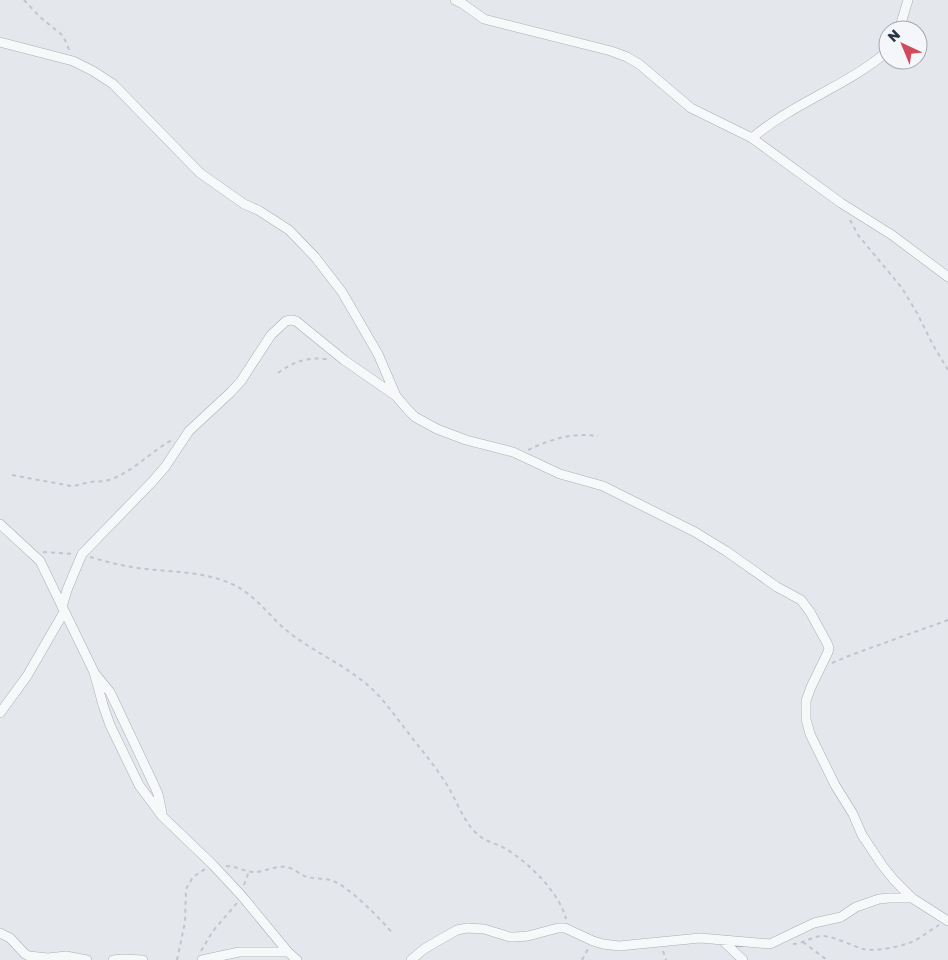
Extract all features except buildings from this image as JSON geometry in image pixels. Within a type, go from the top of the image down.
[{"type":"street","points":[[455,0],[484,19],[611,51],[627,57],[647,70],[691,108],[752,138],[841,204],[892,235],[948,277]]},
{"type":"street","points":[[902,20],[908,0]]},
{"type":"street","points":[[0,42],[73,62],[112,84],[200,173],[244,204],[258,210],[289,230],[315,257],[342,292],[378,354],[396,396]]},
{"type":"street","points":[[752,138],[772,122],[859,72],[878,58]]},
{"type":"street","points":[[0,713],[27,676],[63,609],[67,590],[82,554],[152,482],[165,467],[189,431],[241,381],[271,335],[285,322],[296,321],[344,360],[396,396],[415,416],[466,440],[513,452],[560,474],[603,486],[695,532],[726,550],[777,587],[803,602],[828,643],[829,648],[807,696],[805,709],[807,726],[831,777],[853,814],[862,835],[894,880],[912,898],[948,920]]},
{"type":"street","points":[[0,524],[40,561],[94,672],[110,725],[139,785],[162,816],[215,866],[288,952],[297,960]]},
{"type":"street","points":[[94,672],[110,692],[154,785],[158,794],[162,816]]},
{"type":"street","points":[[411,960],[424,949],[441,939],[457,930],[467,928],[484,929],[510,937],[528,936],[558,928],[568,929],[593,941],[619,946],[700,938],[770,944],[814,923],[841,917],[856,907],[879,899],[912,898]]},
{"type":"street","points":[[0,934],[10,938],[29,956],[48,958],[66,956],[86,960]]},
{"type":"street","points":[[722,940],[743,960]]},
{"type":"street","points":[[200,957],[239,952],[288,952]]},
{"type":"street","points":[[113,960],[122,958],[144,960]]},
{"type":"path","points":[[24,0],[40,17],[62,35],[73,62]]},
{"type":"path","points":[[849,219],[858,235],[902,288],[948,370]]},
{"type":"path","points":[[278,372],[307,359],[344,360]]},
{"type":"path","points":[[513,452],[530,449],[564,437],[598,436]]},
{"type":"path","points":[[12,475],[71,486],[88,482],[106,481],[120,475],[175,438]]},
{"type":"path","points":[[30,551],[82,554],[116,564],[146,569],[185,572],[234,584],[292,635],[369,686],[391,710],[434,766],[463,816],[476,832],[485,840],[502,847],[522,860],[545,883],[563,908],[568,929]]},
{"type":"path","points":[[831,664],[948,620]]},
{"type":"path","points":[[177,960],[185,922],[186,889],[193,877],[215,866],[229,866],[260,872],[286,867],[305,876],[335,881],[354,895],[387,926],[392,934]]},
{"type":"path","points":[[200,957],[213,931],[242,896],[249,871]]},
{"type":"path","points":[[792,944],[826,936],[866,950],[876,950],[913,942],[948,920]]},
{"type":"path","points":[[582,960],[593,941]]},
{"type":"path","points":[[803,942],[828,960]]}]
